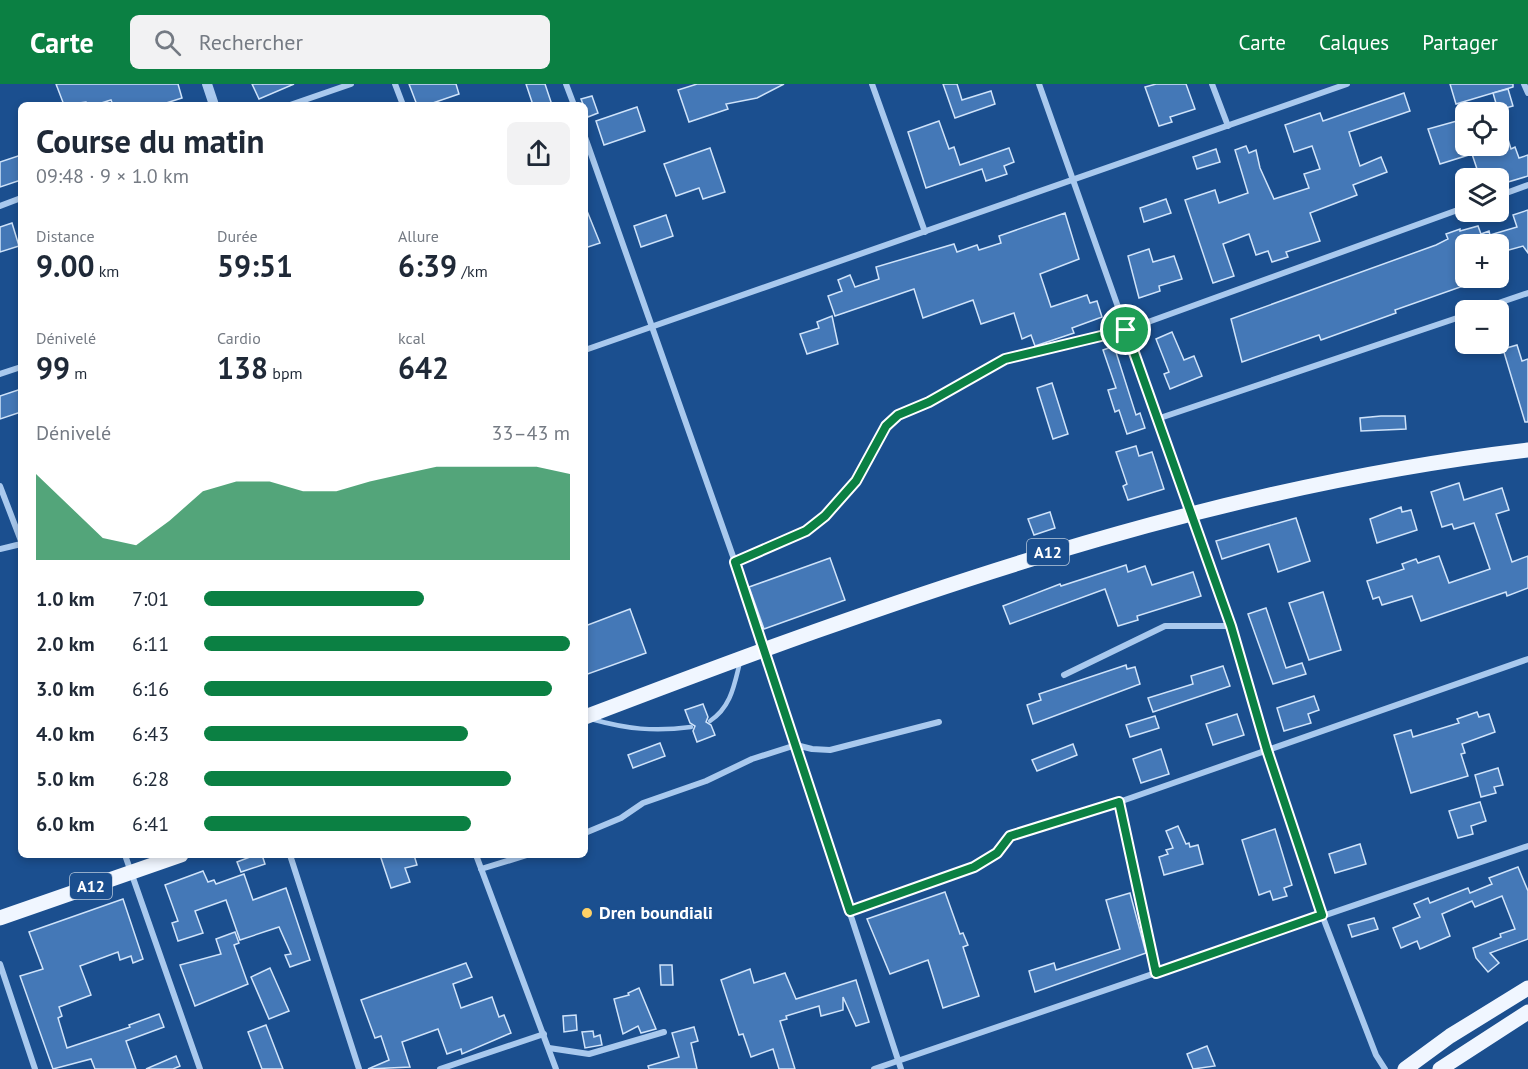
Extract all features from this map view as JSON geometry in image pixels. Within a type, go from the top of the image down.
[{"type":"main road","name":"A12","points":[[588,716],[762,649],[1013,562],[1190,513],[1335,481],[1528,450]]},
{"type":"main road","name":"A12","points":[[0,918],[172,858]]},
{"type":"main road","points":[[1405,1069],[1450,1036],[1528,988]]},
{"type":"main road","points":[[1440,1069],[1528,1012]]},
{"type":"street","points":[[207,84],[213,102]]},
{"type":"street","points":[[299,102],[351,84]]},
{"type":"street","points":[[395,84],[402,102]]},
{"type":"street","points":[[566,84],[573,102]]},
{"type":"street","points":[[872,84],[925,232]]},
{"type":"street","points":[[1039,84],[1231,626],[1267,750],[1322,915],[1376,1055],[1385,1069]]},
{"type":"street","points":[[1212,84],[1228,126]]},
{"type":"street","points":[[588,349],[1347,84]]},
{"type":"street","points":[[1524,84],[1528,93]]},
{"type":"street","points":[[588,145],[735,562],[901,1069]]},
{"type":"street","points":[[1509,192],[1528,185]]},
{"type":"street","points":[[0,206],[18,199]]},
{"type":"street","points":[[735,562],[806,531],[825,516],[856,481],[886,426],[898,415],[929,402],[1005,359],[1126,330],[1455,211]]},
{"type":"street","points":[[1507,300],[1528,293]]},
{"type":"street","points":[[1157,419],[1455,319]]},
{"type":"street","points":[[0,374],[18,368]]},
{"type":"street","points":[[0,486],[18,534]]},
{"type":"street","points":[[0,549],[18,543]]},
{"type":"street","points":[[1064,675],[1165,626],[1231,626]]},
{"type":"street","points":[[850,911],[974,867],[997,853],[1010,836],[1119,802],[1528,659]]},
{"type":"street","points":[[588,832],[621,818],[642,803],[706,781],[752,759],[796,745],[830,750],[939,722]]},
{"type":"street","points":[[1119,802],[1156,973]]},
{"type":"street","points":[[874,1069],[1528,846]]},
{"type":"street","points":[[126,858],[200,1069]]},
{"type":"street","points":[[291,858],[359,1069]]},
{"type":"street","points":[[477,858],[556,1069]]},
{"type":"street","points":[[481,869],[517,858]]},
{"type":"street","points":[[0,964],[34,1069]]},
{"type":"street","points":[[549,1048],[589,1054],[664,1032]]},
{"type":"street","points":[[440,1069],[544,1034]]},
{"type":"lane","points":[[710,721],[721,714],[730,701],[741,657]]},
{"type":"lane","points":[[588,718],[619,727],[658,731],[692,727]]},
{"type":"building","points":[[56,84],[178,84],[182,98],[169,102],[112,102],[111,100],[63,102]]},
{"type":"building","points":[[252,84],[294,84],[259,99]]},
{"type":"building","points":[[409,84],[456,84],[459,94],[436,102],[416,102]]},
{"type":"building","points":[[526,84],[545,84],[551,102],[532,102]]},
{"type":"building","points":[[697,84],[784,84],[757,98],[726,104],[728,109],[689,122],[678,90]]},
{"type":"building","points":[[943,84],[957,84],[962,100],[991,91],[995,104],[955,118]]},
{"type":"building","points":[[1156,84],[1186,84],[1195,109],[1170,117],[1172,122],[1159,126],[1145,87]]},
{"type":"building","points":[[1450,84],[1513,84],[1513,87],[1463,102],[1455,102]]},
{"type":"building","points":[[1508,89],[1513,106],[1509,107],[1509,102],[1496,102],[1493,93]]},
{"type":"building","points":[[1404,93],[1410,111],[1349,132],[1360,166],[1381,157],[1387,172],[1353,185],[1357,195],[1310,213],[1320,241],[1286,252],[1288,257],[1272,262],[1268,251],[1256,255],[1249,234],[1223,244],[1234,276],[1213,283],[1185,200],[1215,190],[1219,203],[1248,193],[1235,150],[1246,146],[1249,153],[1256,150],[1260,168],[1274,199],[1309,188],[1304,174],[1320,169],[1312,146],[1294,152],[1285,125],[1320,113],[1323,121]]},
{"type":"building","points":[[592,96],[598,113],[588,117],[588,102],[582,102],[581,99]]},
{"type":"building","points":[[637,107],[645,131],[604,145],[596,121]]},
{"type":"building","points":[[939,121],[949,149],[954,147],[960,165],[1009,148],[1014,162],[1004,166],[1007,174],[986,181],[982,169],[926,188],[908,132]]},
{"type":"building","points":[[1455,122],[1455,156],[1466,156],[1440,164],[1428,129]]},
{"type":"building","points":[[1509,143],[1511,149],[1515,147],[1519,158],[1528,155],[1528,176],[1509,182],[1509,168],[1477,168],[1473,156],[1509,156]]},
{"type":"building","points":[[710,148],[725,192],[703,199],[699,188],[676,196],[664,164]]},
{"type":"building","points":[[1216,149],[1220,162],[1197,169],[1193,157]]},
{"type":"building","points":[[18,156],[18,181],[0,187],[0,162]]},
{"type":"building","points":[[1166,199],[1171,213],[1144,222],[1140,208]]},
{"type":"building","points":[[1528,210],[1528,253],[1523,246],[1509,250],[1509,234],[1493,234],[1517,227],[1513,215]]},
{"type":"building","points":[[588,213],[600,243],[588,247]]},
{"type":"building","points":[[1065,213],[1079,259],[1040,274],[1051,307],[1087,295],[1090,303],[1097,301],[1102,317],[1072,328],[1074,333],[1035,346],[1031,335],[1022,339],[1014,313],[981,324],[973,300],[923,318],[914,289],[835,316],[828,296],[842,291],[838,280],[850,275],[855,287],[879,279],[876,267],[954,244],[957,252],[977,245],[979,250],[1001,243],[999,236]]},
{"type":"building","points":[[666,215],[673,236],[641,247],[634,226]]},
{"type":"building","points":[[12,223],[18,246],[0,252],[0,227]]},
{"type":"building","points":[[1478,226],[1481,234],[1455,234],[1455,288],[1457,288],[1321,340],[1319,335],[1242,362],[1231,319],[1436,245],[1448,239],[1446,234]]},
{"type":"building","points":[[1149,249],[1153,262],[1174,256],[1182,279],[1159,286],[1160,291],[1139,298],[1128,256]]},
{"type":"building","points":[[832,316],[838,344],[807,354],[800,334],[819,328],[817,322]]},
{"type":"building","points":[[1172,332],[1184,360],[1194,356],[1202,376],[1170,389],[1164,374],[1169,372],[1156,339]]},
{"type":"building","points":[[1517,345],[1522,361],[1528,359],[1528,422],[1525,422],[1505,354],[1509,354],[1509,347]]},
{"type":"building","points":[[1114,346],[1136,415],[1140,413],[1145,428],[1127,434],[1119,410],[1115,412],[1108,390],[1116,388],[1103,350]]},
{"type":"building","points":[[1052,383],[1068,434],[1053,439],[1037,388]]},
{"type":"building","points":[[18,390],[18,413],[0,419],[0,396]]},
{"type":"building","points":[[1405,416],[1406,429],[1361,431],[1360,418]]},
{"type":"building","points":[[1136,446],[1139,456],[1152,452],[1164,489],[1128,500],[1123,486],[1127,484],[1116,452]]},
{"type":"building","points":[[1459,483],[1464,500],[1502,488],[1509,510],[1496,514],[1512,562],[1528,556],[1528,588],[1507,596],[1506,592],[1421,621],[1412,596],[1382,605],[1379,597],[1373,599],[1367,581],[1404,569],[1402,564],[1416,559],[1418,563],[1439,556],[1449,583],[1490,569],[1474,523],[1454,529],[1452,524],[1442,527],[1431,492]]},
{"type":"building","points":[[1401,507],[1402,512],[1411,510],[1417,530],[1377,543],[1370,519]]},
{"type":"building","points":[[1050,512],[1055,528],[1034,535],[1028,519]]},
{"type":"building","points":[[1296,518],[1310,561],[1278,572],[1269,544],[1222,559],[1216,541]]},
{"type":"building","points":[[830,558],[845,600],[764,629],[749,587]]},
{"type":"building","points":[[1126,565],[1128,572],[1145,566],[1152,585],[1193,572],[1201,596],[1137,616],[1138,620],[1118,626],[1105,589],[1010,624],[1003,606],[1060,584],[1061,586]]},
{"type":"building","points":[[1323,592],[1341,650],[1309,660],[1289,603]]},
{"type":"building","points":[[1266,608],[1286,668],[1302,663],[1306,674],[1273,684],[1248,614]]},
{"type":"building","points":[[630,609],[646,653],[588,674],[588,625]]},
{"type":"building","points":[[1126,665],[1127,669],[1135,667],[1140,684],[1033,724],[1027,705],[1041,700],[1039,694]]},
{"type":"building","points":[[1223,666],[1230,686],[1153,712],[1148,698],[1193,684],[1191,676]]},
{"type":"building","points":[[1314,696],[1319,710],[1308,714],[1311,723],[1284,731],[1277,708]]},
{"type":"building","points":[[703,704],[708,717],[706,722],[711,725],[715,735],[697,742],[693,731],[695,726],[690,723],[685,710]]},
{"type":"building","points":[[1477,712],[1479,717],[1489,714],[1495,732],[1462,744],[1465,753],[1461,754],[1468,776],[1411,793],[1394,735],[1411,730],[1413,737],[1459,723],[1457,719]]},
{"type":"building","points":[[1237,714],[1244,735],[1213,745],[1206,724]]},
{"type":"building","points":[[1155,716],[1159,728],[1130,737],[1126,725]]},
{"type":"building","points":[[660,743],[665,756],[633,768],[628,755]]},
{"type":"building","points":[[1073,744],[1077,755],[1037,771],[1032,760]]},
{"type":"building","points":[[1161,749],[1169,774],[1141,783],[1133,759]]},
{"type":"building","points":[[1498,768],[1503,785],[1494,787],[1496,793],[1481,797],[1475,775]]},
{"type":"building","points":[[1480,802],[1486,821],[1471,826],[1473,834],[1458,838],[1449,811]]},
{"type":"building","points":[[1178,826],[1186,844],[1189,843],[1190,847],[1198,845],[1203,864],[1164,875],[1159,857],[1168,854],[1166,850],[1173,848],[1166,831]]},
{"type":"building","points":[[1275,829],[1292,885],[1284,888],[1287,896],[1273,900],[1270,891],[1259,895],[1242,840]]},
{"type":"building","points":[[1360,844],[1366,864],[1335,873],[1329,854]]},
{"type":"building","points":[[247,858],[263,858],[265,864],[241,872],[237,862]]},
{"type":"building","points":[[381,858],[415,858],[417,865],[405,868],[410,882],[391,888]]},
{"type":"building","points":[[1518,867],[1528,891],[1528,939],[1490,953],[1499,963],[1488,972],[1476,958],[1473,948],[1515,929],[1502,896],[1475,907],[1472,901],[1442,914],[1450,936],[1420,949],[1417,941],[1401,948],[1393,928],[1420,917],[1414,904],[1428,898],[1430,903],[1468,888],[1470,893],[1492,884],[1489,878]]},
{"type":"building","points":[[203,871],[208,882],[214,880],[216,884],[244,874],[253,900],[286,888],[310,960],[290,967],[285,955],[291,954],[279,927],[240,940],[226,900],[195,911],[203,933],[178,941],[172,923],[178,921],[165,885]]},
{"type":"building","points":[[945,892],[960,934],[963,933],[968,945],[963,947],[979,996],[943,1008],[928,960],[890,974],[867,919]]},
{"type":"building","points":[[1130,893],[1146,953],[1035,992],[1029,971],[1054,963],[1056,970],[1120,949],[1106,900]]},
{"type":"building","points":[[123,899],[143,959],[133,963],[131,956],[120,960],[118,952],[80,966],[91,995],[59,1007],[62,1016],[58,1018],[67,1048],[130,1027],[129,1025],[159,1014],[164,1027],[126,1041],[136,1069],[95,1069],[91,1059],[53,1069],[20,976],[43,969],[29,932]]},
{"type":"building","points":[[1374,918],[1378,929],[1352,937],[1348,925]]},
{"type":"building","points":[[235,932],[239,943],[234,945],[248,984],[195,1006],[180,965],[221,954],[216,939]]},
{"type":"building","points":[[466,963],[472,977],[453,984],[461,1008],[492,997],[499,1017],[504,1015],[511,1033],[462,1054],[461,1049],[447,1054],[438,1029],[402,1042],[410,1067],[368,1069],[389,1060],[381,1036],[375,1038],[361,1000]]},
{"type":"building","points":[[660,965],[672,965],[673,985],[661,985]]},
{"type":"building","points":[[270,968],[289,1011],[269,1019],[251,977]]},
{"type":"building","points":[[750,969],[754,983],[785,973],[796,999],[856,980],[869,1022],[856,1026],[843,997],[843,1010],[821,1016],[819,1006],[786,1016],[787,1019],[780,1021],[795,1069],[779,1069],[773,1049],[751,1057],[743,1034],[739,1035],[721,980]]},
{"type":"building","points":[[639,988],[656,1029],[641,1033],[638,1026],[623,1034],[614,999],[629,995],[628,993]]},
{"type":"building","points":[[576,1015],[577,1030],[564,1032],[563,1016]]},
{"type":"building","points":[[266,1025],[283,1069],[262,1069],[248,1032]]},
{"type":"building","points":[[694,1027],[698,1041],[691,1043],[697,1069],[649,1069],[648,1066],[679,1057],[672,1033]]},
{"type":"building","points":[[593,1031],[594,1037],[600,1035],[602,1045],[585,1048],[582,1032]]},
{"type":"building","points":[[1207,1046],[1215,1066],[1193,1069],[1187,1054]]},
{"type":"building","points":[[176,1056],[180,1066],[173,1069],[146,1069]]},
{"type":"place","name":"Dren boundiali","points":[[587,913]]},
{"type":"route","points":[[1126,330],[1231,626],[1267,750],[1322,915],[1156,973],[1119,802],[1010,836],[997,853],[974,867],[926,882],[850,911],[735,562],[806,531],[825,516],[856,481],[886,426],[898,415],[929,402],[1005,359],[1086,342],[1126,330]]}]
